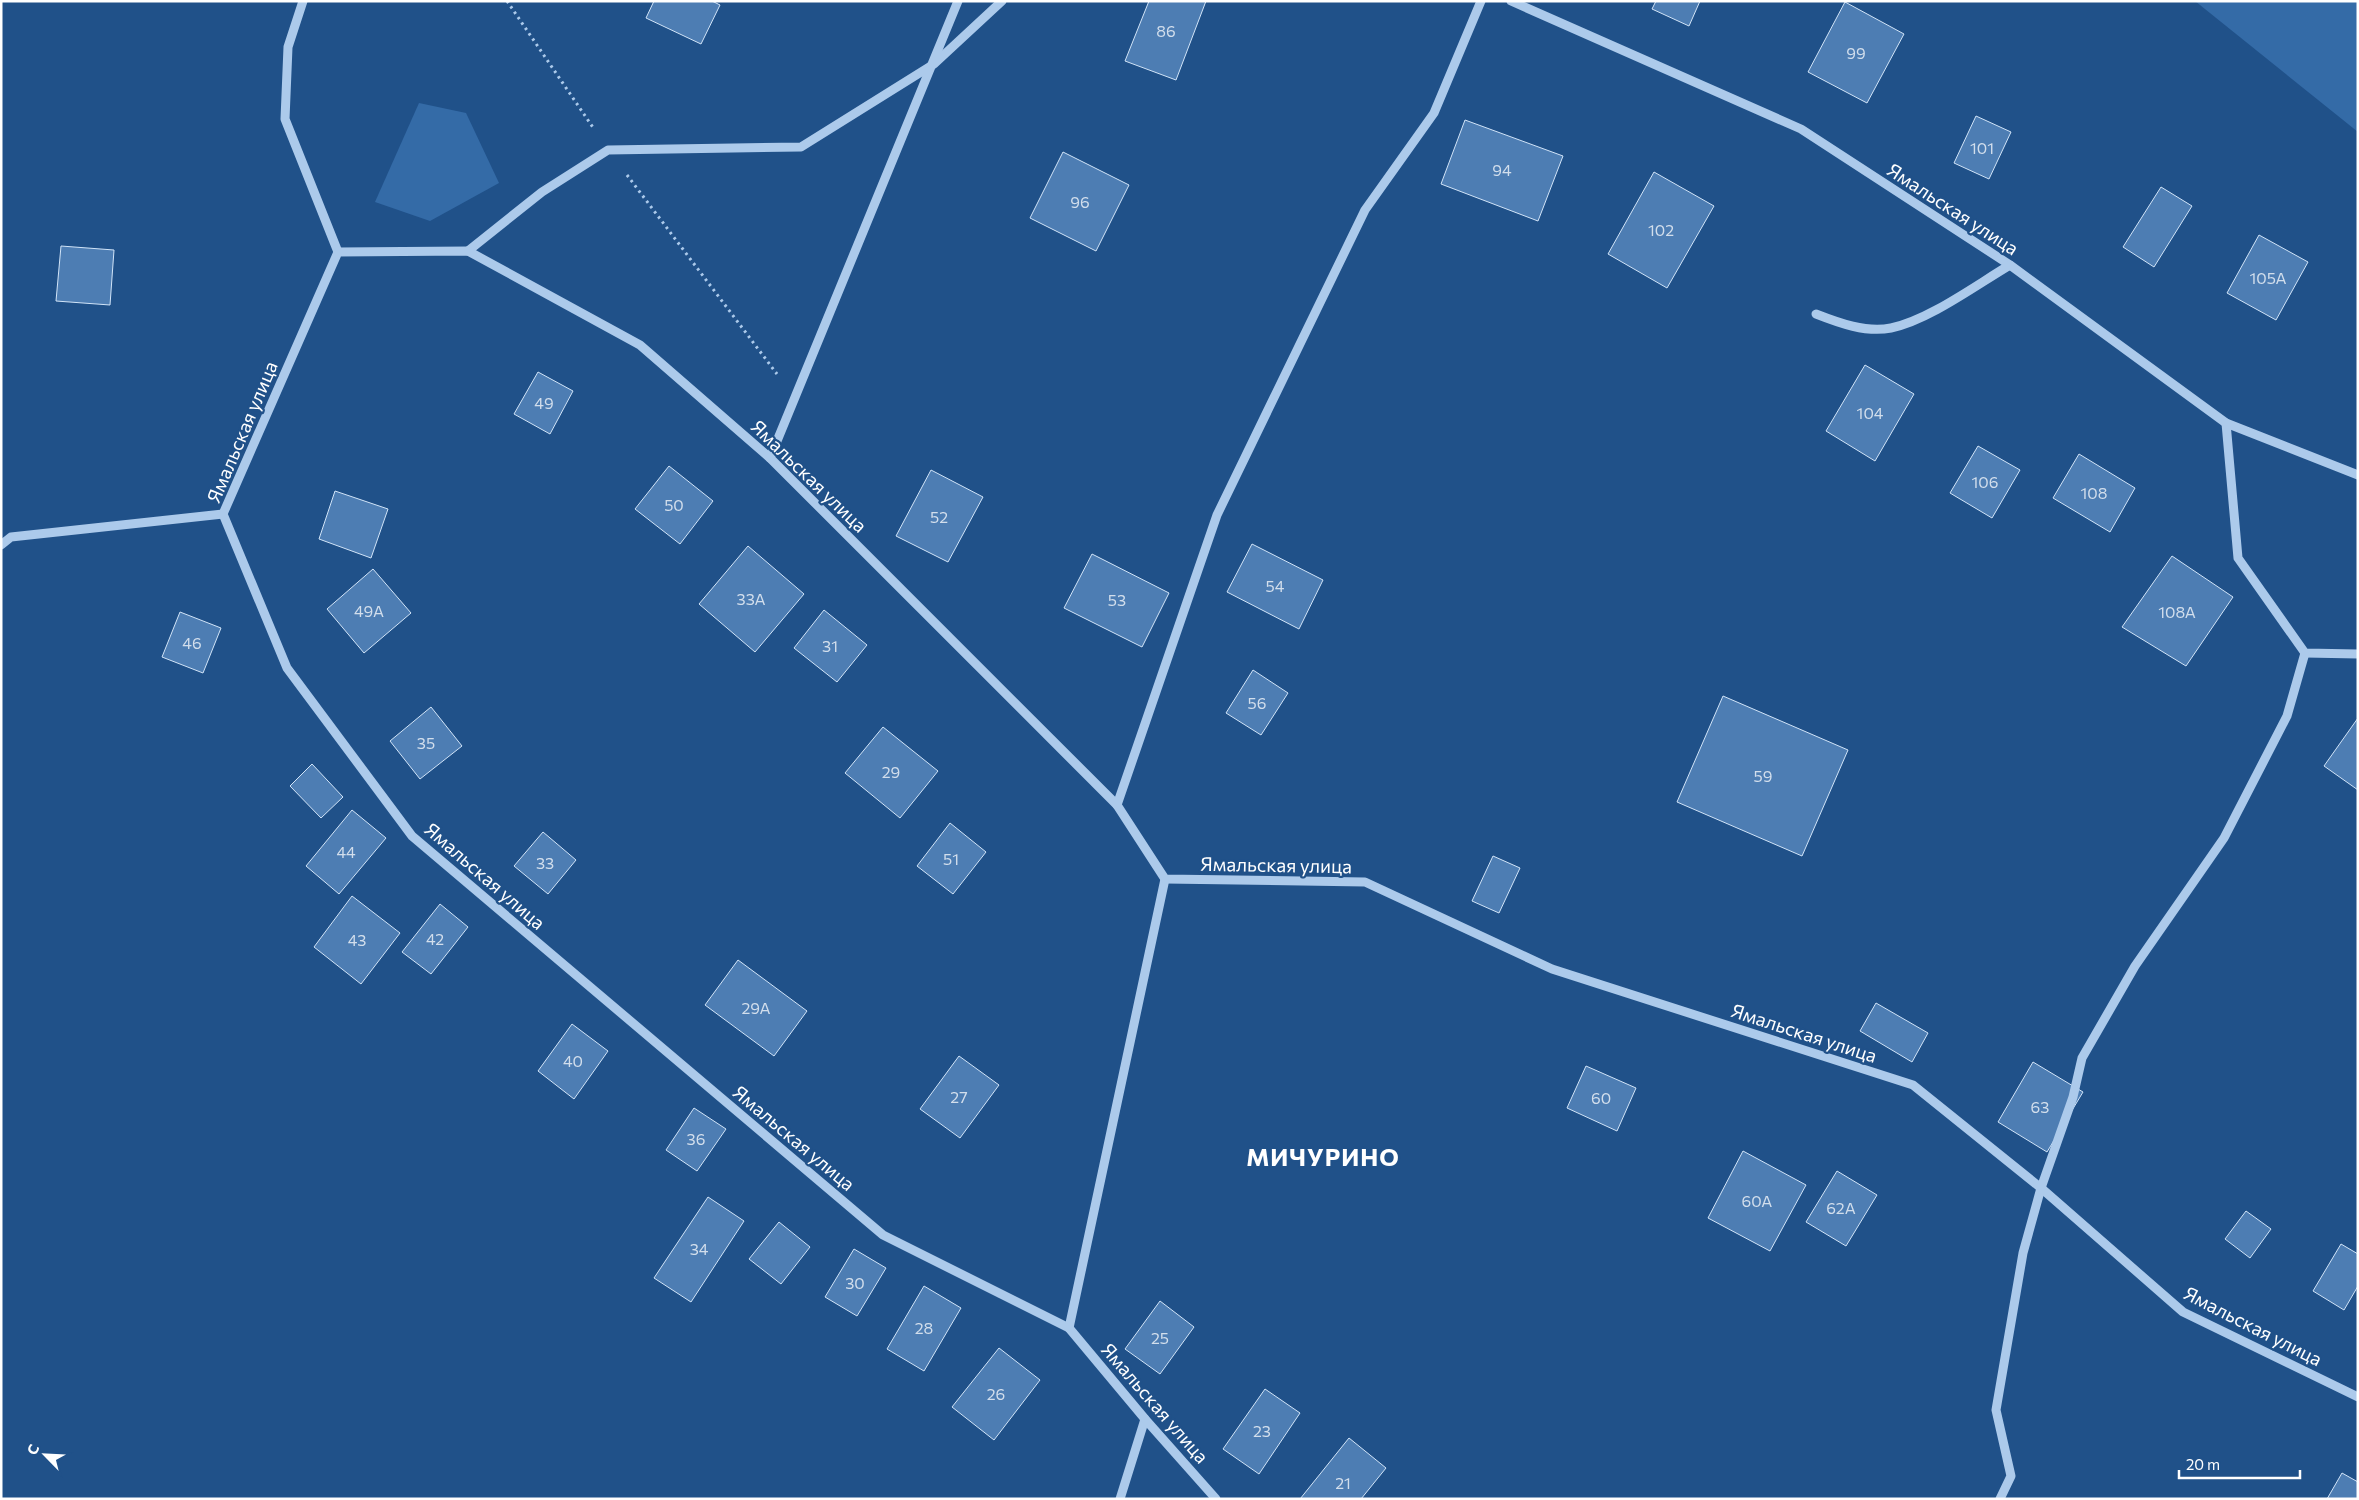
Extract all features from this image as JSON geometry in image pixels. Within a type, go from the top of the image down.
[{"type":"street","points":[[303,1],[288,47],[285,118],[338,252]]},
{"type":"street","points":[[770,458],[934,64],[958,1]]},
{"type":"street","points":[[468,251],[542,192],[608,150],[801,147],[934,64],[1002,1]]},
{"type":"street","points":[[1118,805],[1216,515],[1365,210],[1434,114],[1481,1]]},
{"type":"street","name":"Ямальская улица","points":[[1511,1],[1802,129],[2010,265],[2226,423],[2358,475]]},
{"type":"street","name":"Ямальская улица","points":[[1216,1499],[1145,1419],[1069,1328],[883,1235],[412,836],[287,668],[222,514],[338,252],[468,251],[640,345],[770,458],[1118,805],[1164,879],[1365,882],[1552,969],[1913,1085],[2041,1188],[2183,1312],[2358,1397]]},
{"type":"street","points":[[1816,314],[1850,327],[1890,328],[1923,316],[2010,265]]},
{"type":"street","points":[[2226,423],[2238,558],[2305,653]]},
{"type":"street","points":[[1,545],[11,537],[222,514]]},
{"type":"street","points":[[2305,653],[2358,654]]},
{"type":"street","points":[[2000,1499],[2011,1476],[1996,1410],[2023,1253],[2041,1188],[2073,1097],[2082,1058],[2135,966],[2224,838],[2287,716],[2305,653]]},
{"type":"street","points":[[1069,1328],[1164,879]]},
{"type":"street","points":[[1120,1499],[1145,1419]]},
{"type":"path","points":[[507,1],[608,150],[795,398]]},
{"type":"shaded area","points":[[2195,1],[2358,1],[2358,132]]},
{"type":"shaded area","points":[[419,103],[466,113],[499,183],[430,221],[375,202]]},
{"type":"building","points":[[654,1],[712,1],[720,5],[701,44],[646,18]]},
{"type":"building","points":[[1149,1],[1206,1],[1176,80],[1125,61]]},
{"type":"building","points":[[1656,1],[1700,1],[1689,26],[1652,9]]},
{"type":"building","points":[[1845,2],[1904,34],[1867,103],[1808,72]]},
{"type":"building","points":[[1976,116],[2011,132],[1989,179],[1954,163]]},
{"type":"building","points":[[1465,120],[1563,156],[1538,221],[1441,184]]},
{"type":"building","points":[[1063,152],[1129,185],[1096,251],[1030,218]]},
{"type":"building","points":[[1654,172],[1714,206],[1667,288],[1608,254]]},
{"type":"building","points":[[2161,187],[2192,206],[2154,267],[2123,247]]},
{"type":"building","points":[[2259,235],[2308,262],[2276,320],[2227,293]]},
{"type":"building","points":[[61,246],[114,250],[110,305],[56,301]]},
{"type":"building","points":[[1865,365],[1914,394],[1875,461],[1826,431]]},
{"type":"building","points":[[538,372],[573,391],[550,434],[514,414]]},
{"type":"building","points":[[1978,446],[2020,470],[1992,518],[1950,493]]},
{"type":"building","points":[[2079,454],[2135,488],[2110,532],[2053,498]]},
{"type":"building","points":[[669,466],[713,501],[680,544],[635,509]]},
{"type":"building","points":[[931,470],[983,497],[948,562],[896,536]]},
{"type":"building","points":[[335,491],[388,509],[371,558],[319,539]]},
{"type":"building","points":[[1252,544],[1323,580],[1299,629],[1227,592]]},
{"type":"building","points":[[748,546],[804,594],[755,652],[699,604]]},
{"type":"building","points":[[1092,554],[1169,593],[1142,647],[1064,608]]},
{"type":"building","points":[[2172,556],[2233,597],[2186,666],[2122,627]]},
{"type":"building","points":[[373,569],[411,613],[364,653],[327,609]]},
{"type":"building","points":[[824,610],[867,645],[837,682],[794,648]]},
{"type":"building","points":[[180,612],[221,628],[203,673],[162,657]]},
{"type":"building","points":[[1253,670],[1288,693],[1261,735],[1226,713]]},
{"type":"building","points":[[1723,696],[1848,750],[1802,856],[1677,802]]},
{"type":"building","points":[[431,707],[462,746],[420,779],[390,741]]},
{"type":"building","points":[[2358,718],[2358,790],[2324,766]]},
{"type":"building","points":[[883,727],[938,771],[900,818],[845,773]]},
{"type":"building","points":[[312,764],[343,797],[321,818],[290,786]]},
{"type":"building","points":[[352,810],[386,838],[339,894],[306,866]]},
{"type":"building","points":[[950,823],[986,852],[953,894],[917,866]]},
{"type":"building","points":[[543,832],[576,860],[548,894],[514,866]]},
{"type":"building","points":[[1493,856],[1520,868],[1499,913],[1472,901]]},
{"type":"building","points":[[352,896],[400,933],[361,984],[314,947]]},
{"type":"building","points":[[440,904],[468,927],[431,974],[402,952]]},
{"type":"building","points":[[738,960],[807,1011],[774,1056],[705,1005]]},
{"type":"building","points":[[1876,1003],[1928,1033],[1912,1062],[1860,1031]]},
{"type":"building","points":[[572,1024],[608,1051],[574,1099],[538,1071]]},
{"type":"building","points":[[959,1056],[999,1085],[960,1138],[920,1109]]},
{"type":"building","points":[[2033,1062],[2083,1092],[2047,1152],[1998,1122]]},
{"type":"building","points":[[1586,1066],[1636,1088],[1617,1131],[1567,1108]]},
{"type":"building","points":[[694,1108],[726,1129],[697,1171],[666,1150]]},
{"type":"building","points":[[1743,1151],[1806,1185],[1770,1251],[1708,1218]]},
{"type":"building","points":[[1837,1171],[1877,1195],[1846,1246],[1806,1222]]},
{"type":"building","points":[[708,1197],[744,1221],[691,1302],[654,1278]]},
{"type":"building","points":[[2246,1211],[2271,1229],[2250,1258],[2225,1239]]},
{"type":"building","points":[[779,1222],[810,1247],[781,1284],[749,1259]]},
{"type":"building","points":[[2341,1244],[2358,1254],[2358,1286],[2344,1310],[2313,1291]]},
{"type":"building","points":[[854,1249],[886,1268],[857,1316],[825,1297]]},
{"type":"building","points":[[924,1286],[961,1308],[924,1371],[887,1349]]},
{"type":"building","points":[[1160,1301],[1194,1327],[1160,1374],[1125,1349]]},
{"type":"building","points":[[999,1348],[1040,1380],[994,1440],[952,1407]]},
{"type":"building","points":[[1265,1389],[1300,1413],[1259,1474],[1223,1449]]},
{"type":"building","points":[[1349,1438],[1386,1468],[1361,1499],[1300,1499]]},
{"type":"building","points":[[2342,1473],[2358,1482],[2358,1499],[2327,1499]]},
{"type":"district","name":"МИЧУРИНО","points":[[1323,1158]]}]
